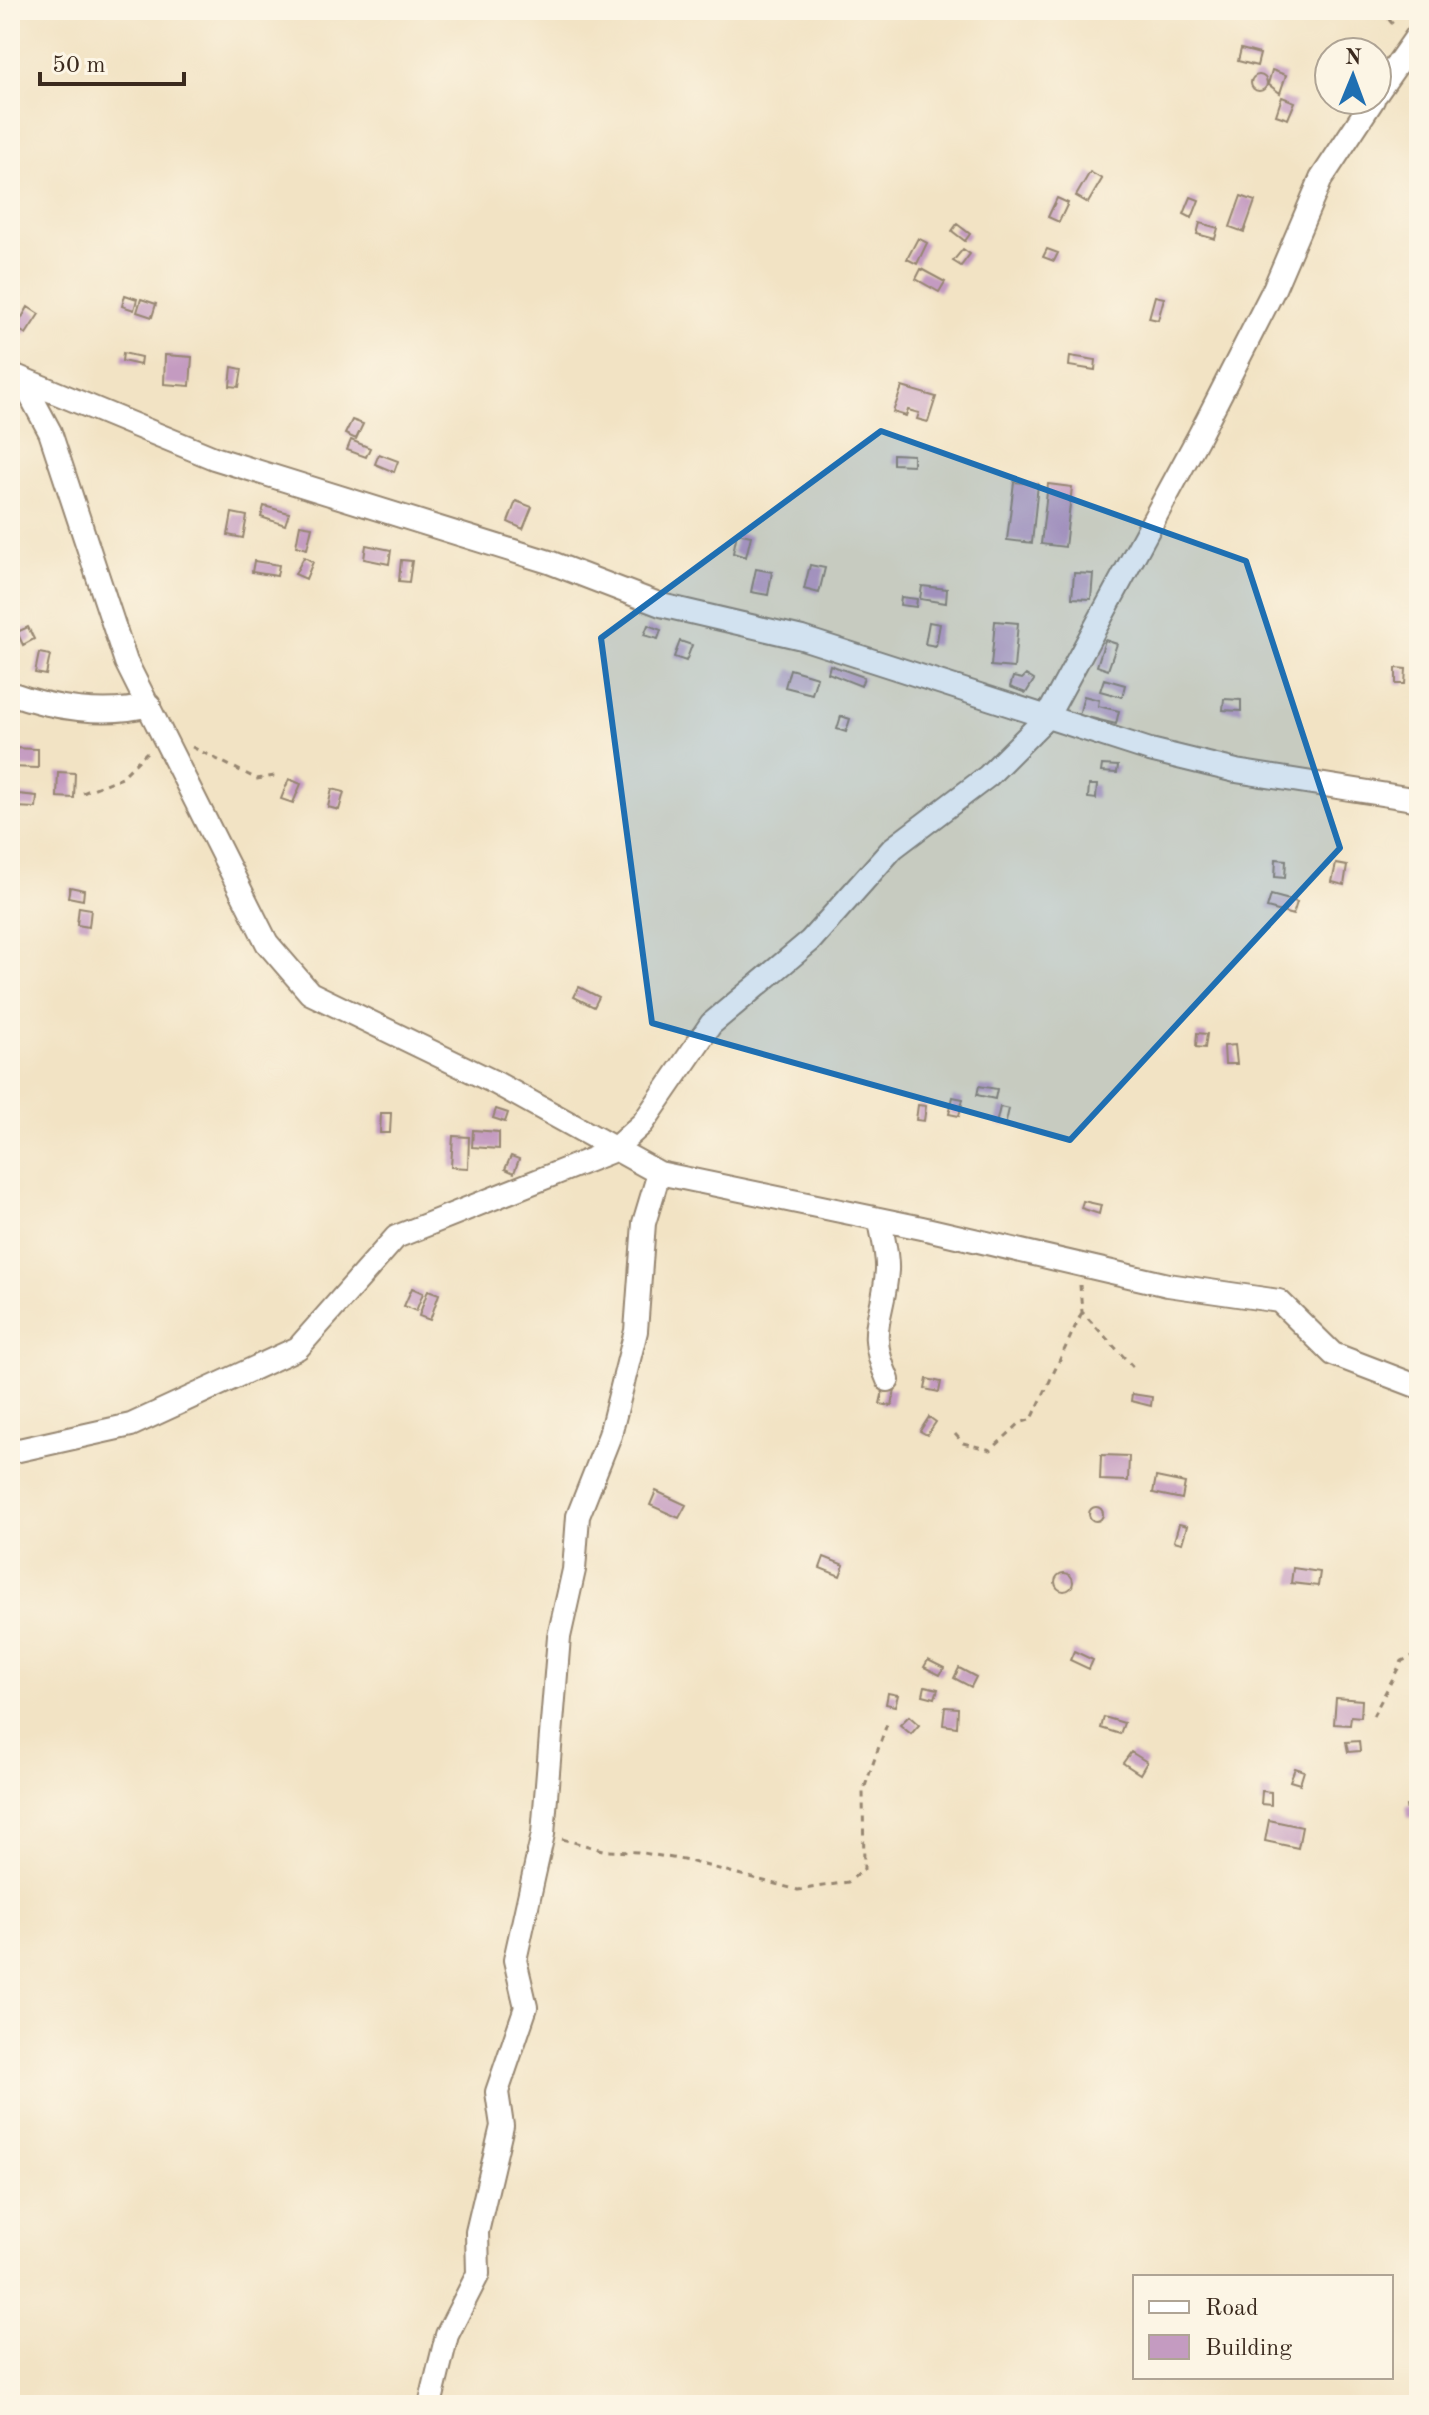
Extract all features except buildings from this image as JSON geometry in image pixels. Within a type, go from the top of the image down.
[{"type":"street","points":[[1393,69],[1415,37]]},
{"type":"street","points":[[10,1452],[131,1425],[298,1348],[396,1237],[612,1151],[643,1123],[711,1024],[810,941],[893,848],[988,776],[1047,717],[1207,421],[1274,289],[1321,179],[1362,116]]},
{"type":"street","points":[[10,375],[214,458],[549,562],[661,605],[802,638],[1150,750],[1236,771],[1419,800]]},
{"type":"street","points":[[10,375],[28,391],[50,432],[126,662],[267,943],[310,993],[496,1083],[612,1151],[659,1173],[1168,1285],[1279,1301],[1333,1354],[1419,1387]]},
{"type":"street","points":[[10,693],[52,706],[113,711],[149,705]]},
{"type":"street","points":[[430,2405],[447,2335],[478,2274],[477,2232],[502,2126],[497,2092],[526,2007],[515,1960],[543,1834],[559,1637],[574,1570],[578,1516],[610,1435],[636,1331],[644,1223],[659,1173]]},
{"type":"street","points":[[880,1220],[888,1268],[878,1316],[876,1352],[888,1380]]},
{"type":"path","points":[[1381,10],[1415,37]]},
{"type":"path","points":[[83,793],[122,777],[150,750],[169,745],[186,744],[257,779],[280,775]]},
{"type":"path","points":[[1085,1266],[1078,1291],[1082,1312],[1135,1369]]},
{"type":"path","points":[[955,1434],[963,1443],[991,1450],[1020,1423],[1032,1419],[1082,1312]]},
{"type":"path","points":[[1373,1716],[1402,1661],[1419,1653]]},
{"type":"path","points":[[543,1834],[606,1851],[638,1852],[689,1861],[798,1890],[848,1882],[864,1869],[863,1792],[888,1721]]},
{"type":"highlighted area","points":[[881,431],[1246,561],[1340,848],[1070,1140],[652,1023],[601,638]]}]
